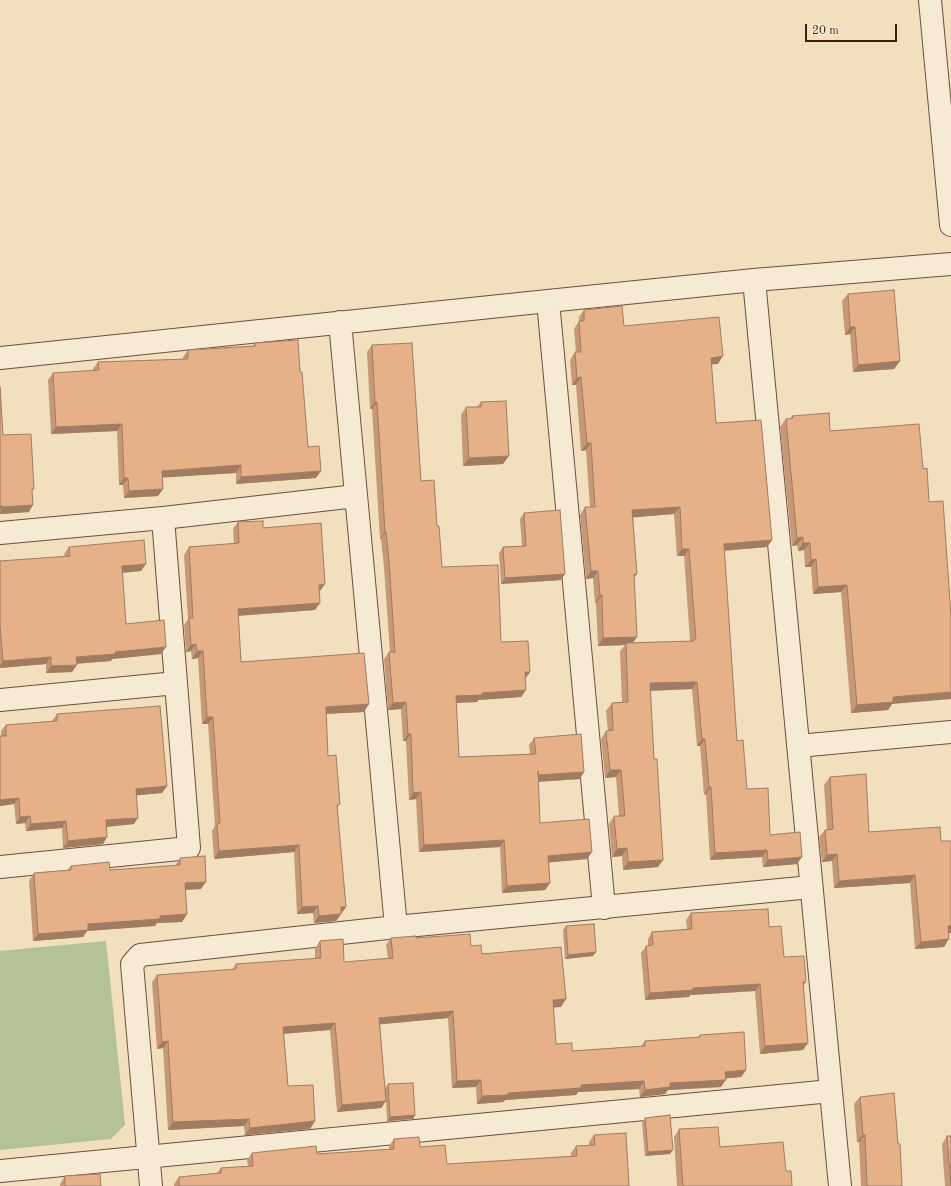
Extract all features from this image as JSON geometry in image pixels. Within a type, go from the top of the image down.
[{"type":"street","points":[[930,0],[942,45],[951,225]]},
{"type":"street","points":[[0,358],[548,300],[754,280],[951,264]]},
{"type":"street","points":[[754,280],[840,1186]]},
{"type":"street","points":[[548,300],[604,908]]},
{"type":"street","points":[[340,322],[396,926]]},
{"type":"street","points":[[0,533],[163,518],[356,496]]},
{"type":"street","points":[[0,867],[189,848],[163,518]]},
{"type":"street","points":[[0,700],[176,683]]},
{"type":"street","points":[[798,746],[951,732]]},
{"type":"street","points":[[151,1186],[132,964],[140,955],[396,926],[604,908],[811,887]]},
{"type":"street","points":[[0,1171],[831,1091]]},
{"type":"green space","points":[[106,941],[125,1125],[111,1139],[0,1150],[0,951]]},
{"type":"building","points":[[894,290],[900,361],[858,365],[855,327],[850,327],[848,294]]},
{"type":"building","points":[[622,306],[624,326],[719,317],[723,356],[711,358],[716,423],[761,420],[772,540],[724,544],[737,741],[743,740],[747,789],[768,788],[770,835],[800,832],[802,857],[768,860],[767,850],[715,853],[711,787],[709,787],[705,739],[702,739],[697,682],[650,683],[654,759],[657,759],[663,860],[628,862],[627,848],[617,849],[614,816],[625,816],[621,770],[610,770],[606,731],[613,730],[612,703],[628,702],[626,643],[694,641],[694,639],[696,639],[689,549],[682,549],[680,507],[632,510],[637,574],[634,574],[637,637],[603,638],[602,595],[600,595],[598,571],[591,571],[585,507],[595,507],[591,443],[587,443],[581,377],[577,378],[575,352],[581,352],[579,321],[584,321],[584,310]]},
{"type":"building","points":[[298,340],[308,447],[319,446],[321,471],[241,477],[241,465],[162,471],[163,489],[129,491],[128,478],[124,478],[122,424],[56,427],[53,373],[99,370],[98,362],[188,359],[188,350],[255,346],[255,343]]},
{"type":"building","points":[[412,343],[421,481],[434,480],[437,526],[439,526],[442,567],[498,565],[501,642],[528,641],[530,672],[525,672],[526,690],[482,693],[482,695],[456,696],[459,757],[536,754],[534,738],[581,734],[584,772],[538,775],[540,823],[589,819],[592,852],[548,856],[550,883],[507,886],[504,840],[424,845],[421,792],[413,793],[411,734],[408,734],[406,702],[393,703],[389,652],[395,652],[389,560],[385,532],[377,402],[375,402],[372,345]]},
{"type":"building","points":[[0,387],[3,435],[31,434],[34,489],[32,489],[33,505],[0,506]]},
{"type":"building","points":[[506,401],[509,456],[469,458],[466,407],[481,407],[481,402]]},
{"type":"building","points":[[829,413],[830,431],[919,424],[923,469],[927,468],[929,502],[943,501],[951,616],[951,692],[893,697],[893,702],[857,705],[847,585],[818,587],[816,559],[811,560],[810,543],[803,543],[803,537],[797,538],[786,419],[793,418],[792,416]]},
{"type":"building","points":[[560,510],[565,574],[505,578],[503,547],[526,546],[524,513]]},
{"type":"building","points":[[263,521],[263,528],[321,523],[325,584],[319,585],[320,603],[238,609],[241,662],[364,653],[369,704],[326,707],[328,756],[336,755],[340,804],[337,805],[346,907],[341,907],[341,914],[319,916],[318,906],[302,907],[299,845],[219,851],[217,824],[220,823],[213,717],[207,717],[203,651],[197,651],[196,644],[191,645],[189,618],[193,618],[189,547],[239,543],[238,522]]},
{"type":"building","points":[[144,540],[146,564],[122,566],[126,624],[164,620],[166,647],[115,652],[116,654],[76,657],[77,665],[51,666],[51,657],[3,661],[0,625],[0,561],[70,556],[69,547]]},
{"type":"building","points":[[160,706],[167,786],[136,789],[138,818],[106,820],[107,837],[68,841],[66,821],[31,824],[30,816],[20,817],[19,798],[0,800],[0,736],[6,736],[6,725],[57,721],[57,714]]},
{"type":"building","points":[[866,774],[869,832],[940,827],[941,841],[951,841],[951,926],[948,926],[949,939],[921,942],[915,875],[839,881],[837,854],[827,855],[825,830],[833,829],[830,777]]},
{"type":"building","points":[[205,856],[206,882],[185,883],[187,914],[160,916],[160,919],[88,924],[88,930],[38,934],[34,873],[71,870],[71,866],[109,862],[110,870],[180,865],[180,858]]},
{"type":"building","points":[[768,909],[769,927],[781,926],[784,957],[804,956],[806,982],[803,982],[808,1043],[765,1046],[760,984],[693,988],[693,990],[650,993],[646,946],[653,945],[652,932],[692,929],[691,913]]},
{"type":"building","points":[[594,924],[596,952],[568,955],[566,926]]},
{"type":"building","points":[[470,934],[471,946],[481,945],[482,954],[561,947],[566,999],[553,1000],[556,1044],[572,1043],[572,1051],[645,1046],[645,1041],[744,1032],[746,1070],[725,1072],[726,1080],[670,1083],[670,1087],[645,1090],[644,1081],[581,1085],[581,1088],[482,1096],[481,1080],[457,1081],[453,1011],[379,1018],[386,1101],[342,1105],[335,1023],[283,1027],[288,1086],[313,1085],[315,1121],[250,1128],[249,1119],[173,1122],[168,1041],[162,1042],[157,975],[236,969],[236,964],[321,958],[320,941],[343,939],[344,962],[393,958],[391,938],[416,936],[416,938]]},
{"type":"building","points":[[413,1083],[415,1115],[390,1117],[388,1084]]},
{"type":"building","points":[[894,1093],[898,1144],[900,1144],[902,1186],[867,1186],[865,1135],[863,1135],[860,1097]]},
{"type":"building","points":[[670,1115],[673,1150],[648,1152],[645,1118]]},
{"type":"building","points":[[718,1127],[720,1147],[783,1142],[786,1171],[791,1171],[792,1186],[683,1186],[679,1129]]},
{"type":"building","points":[[626,1133],[629,1186],[179,1186],[179,1177],[221,1173],[221,1168],[253,1166],[252,1153],[316,1146],[317,1154],[394,1149],[394,1139],[419,1137],[420,1147],[445,1145],[447,1164],[577,1156],[576,1146],[595,1145],[594,1135]]},
{"type":"building","points":[[947,1136],[951,1136],[951,1186]]},
{"type":"building","points":[[100,1174],[101,1186],[65,1186],[65,1176]]}]
